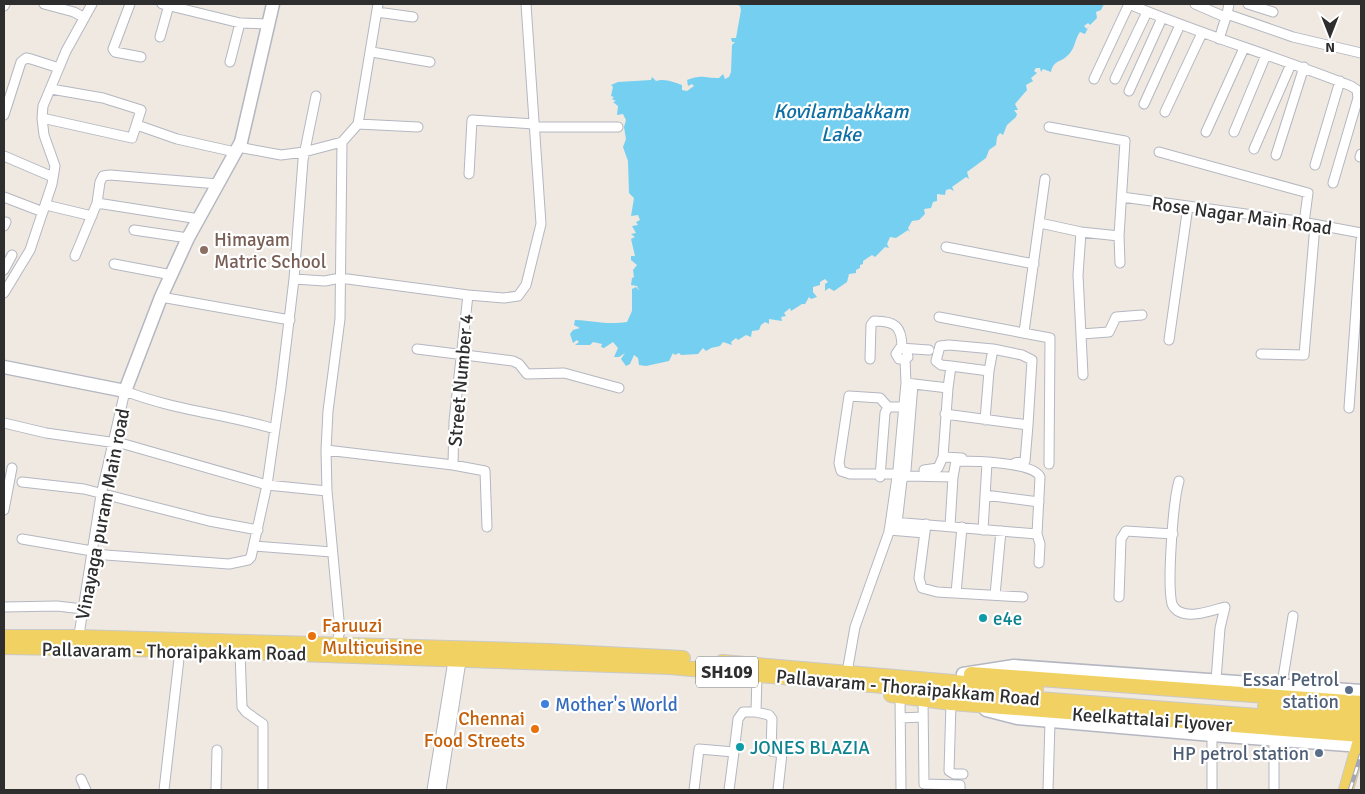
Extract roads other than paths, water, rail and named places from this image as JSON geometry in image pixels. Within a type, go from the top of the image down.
[{"type":"main road","name":"Pallavaram - Thoraipakkam Road","points":[[4,637],[180,650],[240,652],[321,649],[336,645],[666,657],[849,680],[868,674],[1361,713]]},
{"type":"main road","name":"Pallavaram - Thoraipakkam Road","points":[[4,647],[78,643],[321,649],[457,661],[670,666],[758,675],[849,680],[1361,724]]},
{"type":"main road","name":"Keelkattalai Flyover","points":[[868,674],[926,672],[1016,676],[1361,703]]},
{"type":"main road","name":"Keelkattalai Flyover","points":[[849,680],[900,697],[923,700],[1361,741]]},
{"type":"main road","points":[[1346,790],[1361,741]]},
{"type":"main road","points":[[1355,790],[1361,770]]},
{"type":"street","points":[[44,4],[74,12],[83,17]]},
{"type":"street","points":[[4,293],[30,250],[45,208],[53,177],[55,166],[44,135],[43,106],[83,17],[92,4]]},
{"type":"street","points":[[130,4],[113,49],[115,52],[141,57]]},
{"type":"street","points":[[160,37],[165,4],[240,23],[268,24]]},
{"type":"street","points":[[125,391],[161,297],[188,238],[237,149],[273,4]]},
{"type":"street","points":[[294,279],[325,281],[340,278],[468,295],[504,298],[518,296],[526,285],[541,224],[526,4]]},
{"type":"street","points":[[1094,79],[1129,4],[1180,25],[1304,67],[1340,82],[1357,90],[1360,99],[1333,183]]},
{"type":"street","points":[[1194,4],[1293,37],[1361,53]]},
{"type":"street","points":[[1219,39],[1229,4]]},
{"type":"street","points":[[1248,4],[1273,12]]},
{"type":"street","points":[[136,125],[177,139],[281,155],[304,152],[342,142],[358,124],[372,52],[378,8],[413,17]]},
{"type":"street","points":[[1115,79],[1147,12]]},
{"type":"street","points":[[1130,91],[1162,18]]},
{"type":"street","points":[[230,62],[240,23]]},
{"type":"street","points":[[1144,104],[1180,25]]},
{"type":"street","points":[[1165,112],[1202,33]]},
{"type":"street","points":[[1206,132],[1244,48]]},
{"type":"street","points":[[372,52],[430,62]]},
{"type":"street","points":[[1234,132],[1266,55]]},
{"type":"street","points":[[4,115],[21,62],[26,58],[59,68]]},
{"type":"street","points":[[1254,149],[1291,64]]},
{"type":"street","points":[[1276,155],[1304,67]]},
{"type":"street","points":[[1315,165],[1340,82]]},
{"type":"street","points":[[42,118],[132,138],[141,110],[103,98],[51,89]]},
{"type":"street","points":[[22,539],[92,552],[156,560],[229,564],[248,560],[254,546],[267,485],[290,320],[304,152],[316,96]]},
{"type":"street","points":[[469,174],[472,120],[534,126],[618,127]]},
{"type":"street","points":[[358,124],[418,127]]},
{"type":"street","points":[[1049,127],[1126,141],[1119,236],[1120,263]]},
{"type":"street","points":[[336,645],[340,631],[327,491],[326,450],[328,411],[340,326],[342,142]]},
{"type":"street","points":[[1159,152],[1308,193],[1304,223]]},
{"type":"street","points":[[4,156],[53,177]]},
{"type":"street","points":[[75,256],[97,203],[100,182],[103,176],[218,184]]},
{"type":"street","points":[[1024,332],[1045,179]]},
{"type":"street","points":[[4,197],[45,208],[92,216]]},
{"type":"street","name":"Rose Nagar Main Road","points":[[1122,197],[1316,224],[1361,233]]},
{"type":"street","points":[[97,203],[199,218]]},
{"type":"street","points":[[1169,340],[1188,206]]},
{"type":"street","points":[[1040,223],[1081,232],[1119,236]]},
{"type":"street","points":[[1261,354],[1304,354],[1316,224]]},
{"type":"street","points":[[134,230],[188,238]]},
{"type":"street","points":[[1081,232],[1078,276],[1083,375]]},
{"type":"street","points":[[1348,408],[1361,240]]},
{"type":"street","points":[[946,247],[1034,264]]},
{"type":"street","points":[[4,270],[12,255]]},
{"type":"street","points":[[114,264],[172,275]]},
{"type":"street","name":"Street Number 4","points":[[452,465],[468,295]]},
{"type":"street","points":[[161,297],[290,320]]},
{"type":"street","points":[[1081,334],[1109,332],[1116,317],[1142,315]]},
{"type":"street","points":[[939,317],[1050,338],[1049,464]]},
{"type":"street","points":[[870,359],[871,325],[874,321],[890,321],[896,326],[904,348]]},
{"type":"street","points":[[943,457],[1024,463],[1032,360],[1022,354],[993,349],[949,345],[940,346],[936,361],[942,365],[989,371]]},
{"type":"street","points":[[892,525],[901,471],[910,383],[905,359],[901,360],[897,356],[897,350],[904,348],[929,350]]},
{"type":"street","points":[[417,349],[512,361],[519,364],[528,374],[564,373],[619,388]]},
{"type":"street","points":[[985,420],[989,371],[993,349]]},
{"type":"street","points":[[4,366],[125,391],[168,404],[249,421],[275,429]]},
{"type":"street","points":[[880,475],[888,407],[880,398],[849,396],[839,463],[841,471],[850,474],[880,475],[938,468],[943,457],[945,414],[951,366]]},
{"type":"street","points":[[910,383],[948,388]]},
{"type":"street","points":[[901,471],[904,407],[910,383]]},
{"type":"street","name":"Vinayaga puram Main road","points":[[78,643],[101,495],[125,391]]},
{"type":"street","points":[[888,407],[904,407]]},
{"type":"street","points":[[945,414],[1028,425]]},
{"type":"street","points":[[4,423],[46,432],[114,442],[208,466],[267,485],[327,491]]},
{"type":"street","points":[[326,450],[452,465],[485,471],[487,527]]},
{"type":"street","points":[[950,526],[953,477],[956,461],[1021,466],[1037,471],[1040,477],[1037,534],[1040,544],[1039,563]]},
{"type":"street","points":[[983,530],[987,462]]},
{"type":"street","points":[[4,510],[12,468]]},
{"type":"street","points":[[849,680],[855,627],[874,580],[892,525],[902,480],[905,476],[953,477]]},
{"type":"street","points":[[1179,481],[1173,534],[1170,590],[1173,606],[1180,612],[1194,613],[1225,606],[1220,628],[1216,680]]},
{"type":"street","points":[[22,482],[84,489],[101,495],[161,507],[232,526],[258,530]]},
{"type":"street","points":[[985,495],[1039,502]]},
{"type":"street","points":[[892,525],[926,528],[950,526],[1037,534]]},
{"type":"street","points":[[956,593],[962,527]]},
{"type":"street","points":[[926,528],[919,578],[922,588],[937,592],[1023,597]]},
{"type":"street","points":[[995,596],[1001,531]]},
{"type":"street","points":[[1119,597],[1121,539],[1123,534],[1126,531],[1132,531],[1173,534]]},
{"type":"street","points":[[254,546],[332,552]]},
{"type":"street","points":[[4,607],[57,606],[83,610]]},
{"type":"street","points":[[1282,684],[1293,616]]},
{"type":"street","points":[[164,790],[180,650]]},
{"type":"street","points":[[240,652],[242,706],[246,712],[263,724],[263,790]]},
{"type":"street","points":[[432,790],[457,661]]},
{"type":"street","points":[[441,790],[457,661]]},
{"type":"street","points":[[964,674],[1014,666],[1361,691]]},
{"type":"street","points":[[756,712],[758,675]]},
{"type":"street","points":[[900,697],[901,790]]},
{"type":"street","points":[[923,700],[924,784],[960,785],[960,790]]},
{"type":"street","points":[[951,703],[949,771],[950,774],[964,774]]},
{"type":"street","points":[[967,704],[1017,718],[1212,736],[1274,740],[1361,741]]},
{"type":"street","points":[[729,790],[738,719],[743,712],[756,712],[769,715],[772,719],[771,751],[782,754],[778,790]]},
{"type":"street","points":[[900,718],[923,717]]},
{"type":"street","points":[[1048,790],[1050,721]]},
{"type":"street","points":[[1212,736],[1212,790]]},
{"type":"street","points":[[1274,740],[1274,790]]},
{"type":"street","points":[[216,790],[217,750]]},
{"type":"street","points":[[694,790],[699,750],[734,752]]},
{"type":"street","points":[[81,779],[86,790]]},
{"type":"water","name":"Kovilambakkam Lake","points":[[735,4],[1104,4],[1101,10],[1096,12],[1097,18],[1090,25],[1088,23],[1084,26],[1087,29],[1089,26],[1085,34],[1080,32],[1072,51],[1055,64],[1051,72],[1043,69],[1041,72],[1040,68],[1036,68],[1034,71],[1037,73],[1031,78],[1033,81],[1026,85],[1027,90],[1015,104],[1018,110],[1014,110],[1017,114],[1016,117],[1007,125],[1003,135],[1000,133],[997,137],[996,145],[989,150],[986,158],[967,172],[969,179],[966,177],[952,187],[954,191],[950,189],[946,190],[945,195],[937,194],[937,201],[933,202],[931,208],[924,209],[925,214],[919,220],[912,221],[908,228],[910,232],[908,230],[896,238],[890,237],[887,244],[889,248],[885,247],[875,257],[872,255],[863,261],[860,268],[856,270],[856,273],[849,274],[847,282],[834,291],[829,288],[825,291],[825,284],[828,282],[825,279],[820,282],[820,285],[813,287],[813,292],[817,297],[811,299],[809,297],[805,304],[791,311],[790,308],[784,313],[786,316],[781,317],[782,321],[769,319],[769,324],[765,322],[759,330],[752,331],[751,337],[746,335],[738,340],[736,338],[731,342],[732,345],[723,342],[720,346],[706,351],[703,348],[698,354],[681,355],[679,353],[675,355],[673,353],[669,361],[646,366],[639,365],[638,358],[634,355],[630,364],[626,366],[621,359],[625,353],[619,357],[614,357],[618,348],[613,342],[604,348],[601,347],[602,344],[593,342],[590,345],[575,345],[579,342],[577,340],[573,343],[570,334],[573,330],[580,328],[574,325],[575,320],[607,323],[627,322],[632,311],[632,289],[636,287],[639,290],[637,286],[631,285],[632,278],[634,277],[633,270],[637,265],[631,260],[631,256],[635,256],[631,239],[635,237],[631,234],[636,233],[632,226],[638,225],[636,222],[640,220],[638,215],[631,216],[634,198],[629,193],[628,161],[623,147],[626,139],[624,127],[626,120],[623,114],[617,115],[618,106],[613,102],[616,101],[612,99],[614,97],[611,96],[613,87],[611,85],[618,82],[651,80],[652,77],[656,81],[666,80],[682,85],[682,90],[687,91],[694,86],[692,84],[688,86],[687,80],[692,78],[719,78],[723,74],[725,79],[729,77],[731,72],[732,45],[735,42],[732,42],[731,38],[736,38],[741,10],[740,6]]},
{"type":"railway","points":[[1350,790],[1361,755]]},
{"type":"place","name":"Himayam Matric School","points":[[204,250]]},
{"type":"place","name":"e4e","points":[[983,618]]},
{"type":"place","name":"Faruuzi Multicuisine","points":[[312,636]]},
{"type":"place","name":"Essar Petrol station","points":[[1349,690]]},
{"type":"place","name":"Mother's World","points":[[545,704]]},
{"type":"place","name":"Chennai Food Streets","points":[[535,729]]},
{"type":"place","name":"JONES BLAZIA","points":[[740,747]]},
{"type":"place","name":"HP petrol station","points":[[1319,753]]}]
